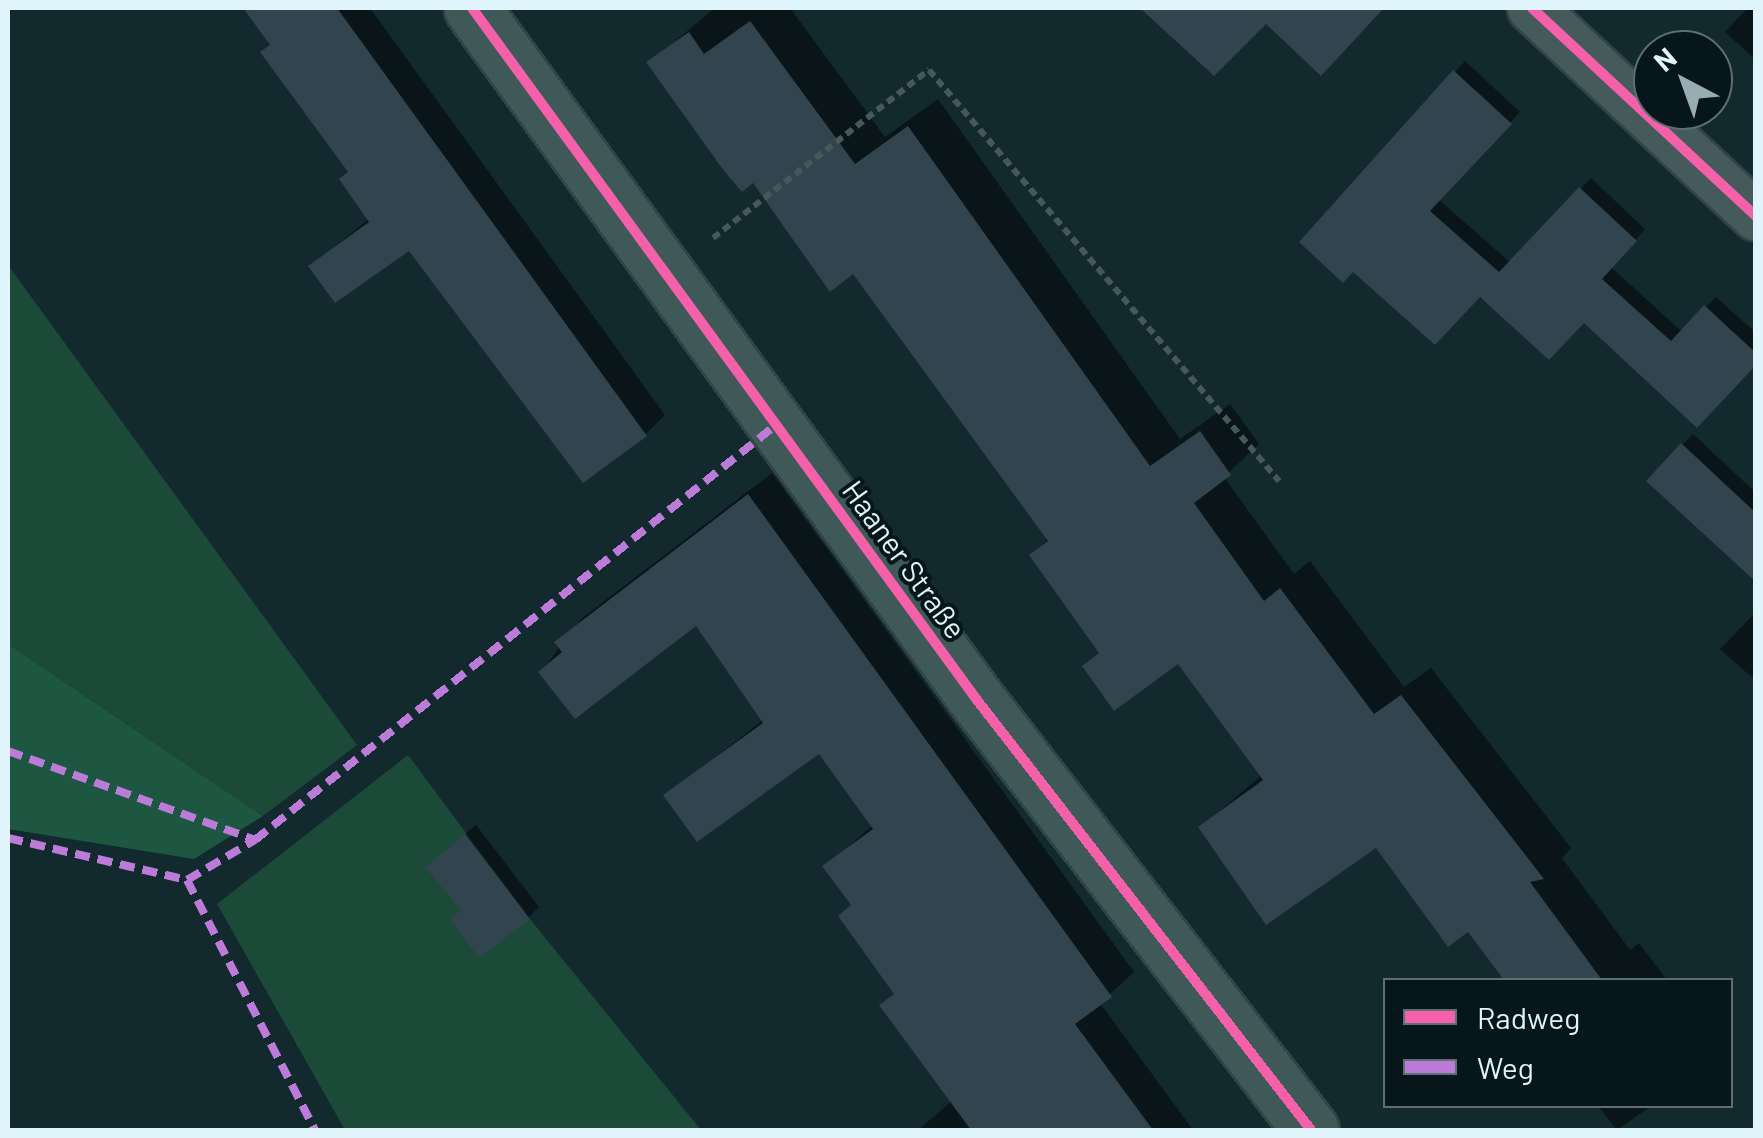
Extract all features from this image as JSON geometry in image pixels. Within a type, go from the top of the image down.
[{"type":"main road","name":"Haaner Straße","points":[[472,8],[977,700],[1311,1130]]},
{"type":"street","points":[[1532,8],[1756,216]]},
{"type":"path","points":[[665,275],[929,70],[1278,482]]},
{"type":"green space","points":[[8,265],[357,745],[263,816],[8,644]]},
{"type":"green space","points":[[8,644],[263,816],[194,859],[8,829]]},
{"type":"green space","points":[[408,755],[530,919],[701,1130],[345,1130],[217,904]]},
{"type":"building","points":[[243,8],[337,8],[647,436],[583,483],[409,251],[335,303],[308,266],[369,222],[339,179],[348,172],[260,52],[270,45]]},
{"type":"building","points":[[1140,8],[1384,8],[1321,76],[1266,24],[1214,76]]},
{"type":"building","points":[[750,21],[855,164],[908,126],[1150,466],[1200,431],[1231,475],[1194,503],[1264,601],[1280,588],[1374,714],[1401,695],[1544,879],[1530,882],[1601,978],[1502,978],[1468,932],[1448,947],[1376,848],[1266,925],[1198,827],[1263,780],[1178,664],[1114,711],[1082,666],[1099,653],[1029,555],[1048,541],[853,274],[830,292],[753,183],[742,192],[646,62],[689,32],[704,54]]},
{"type":"building","points":[[1453,70],[1512,124],[1430,211],[1499,272],[1579,187],[1637,241],[1602,279],[1671,341],[1704,305],[1756,353],[1756,365],[1697,428],[1584,323],[1549,360],[1480,297],[1435,345],[1353,272],[1343,283],[1299,242]]},
{"type":"building","points":[[1681,443],[1756,513],[1756,582],[1646,481]]},
{"type":"building","points":[[748,494],[1112,997],[1075,1024],[1153,1130],[971,1130],[879,1005],[894,994],[838,916],[851,905],[822,866],[873,829],[819,754],[697,842],[663,795],[763,723],[696,626],[575,719],[538,672],[562,652],[554,642]]},
{"type":"building","points":[[465,834],[530,919],[479,958],[450,919],[461,910],[425,867]]},
{"type":"marked path","points":[[8,838],[187,880],[255,840],[776,425]]},
{"type":"marked path","points":[[8,751],[255,840]]},
{"type":"marked path","points":[[187,880],[315,1130]]},
{"type":"cycle path","points":[[472,8],[977,700],[1311,1130]]},
{"type":"cycle path","points":[[1532,8],[1756,216]]}]
